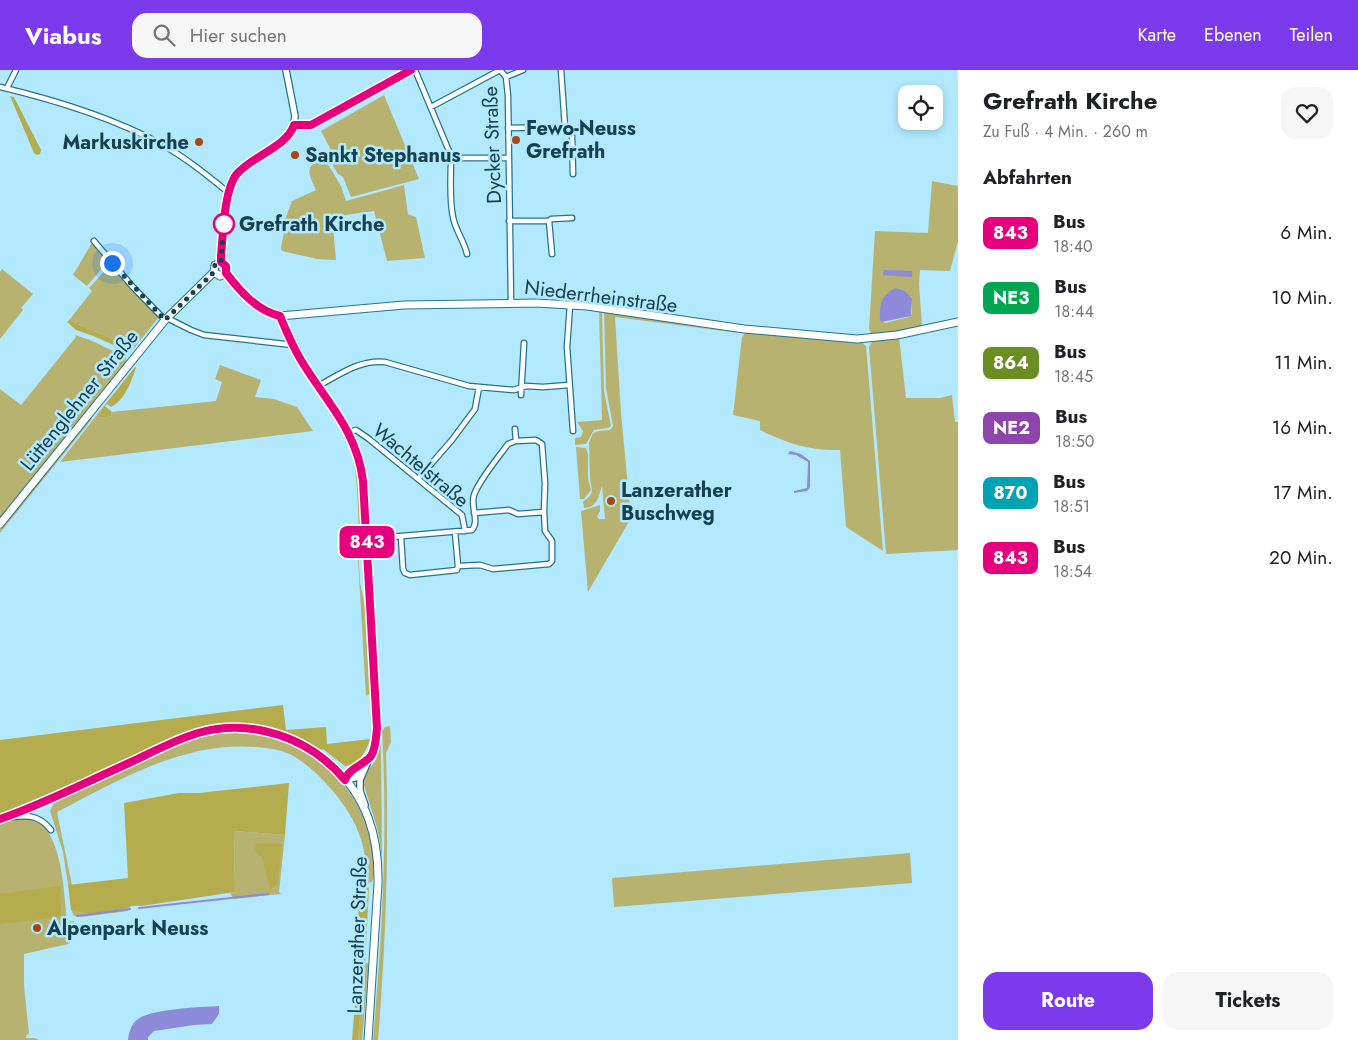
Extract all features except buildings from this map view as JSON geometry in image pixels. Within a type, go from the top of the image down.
[{"type":"main road","points":[[221,262],[226,266],[226,273],[220,276],[214,272],[215,265],[221,262]]},
{"type":"main road","name":"Lüttenglehner Straße","points":[[0,524],[166,319],[214,272]]},
{"type":"main road","name":"Niederrheinstraße","points":[[226,273],[255,304],[263,310],[280,316],[404,305],[511,302],[570,305],[744,329],[858,339],[897,335],[958,322]]},
{"type":"main road","name":"Lanzerather Straße","points":[[1,818],[181,740],[226,728],[257,729],[290,738],[318,754],[335,768],[345,780],[367,814],[376,841],[378,866],[368,1040]]},
{"type":"street","points":[[7,88],[16,70]]},
{"type":"street","points":[[221,262],[229,193],[232,183],[238,173],[288,137],[294,125],[294,106],[286,70]]},
{"type":"street","points":[[294,125],[311,125],[410,70]]},
{"type":"street","points":[[415,70],[432,107],[451,158],[452,216],[467,254]]},
{"type":"street","points":[[432,107],[500,70]]},
{"type":"street","name":"Dycker Straße","points":[[500,70],[506,77],[511,302]]},
{"type":"street","points":[[506,77],[523,70]]},
{"type":"street","points":[[561,70],[565,127]]},
{"type":"street","points":[[0,87],[59,102],[146,136],[189,161],[229,193]]},
{"type":"street","points":[[508,128],[568,128],[572,136],[573,174]]},
{"type":"street","points":[[451,158],[508,158]]},
{"type":"street","name":"Dycker Straße","points":[[509,221],[549,221],[552,218],[572,218]]},
{"type":"street","points":[[549,221],[552,254]]},
{"type":"street","name":"Lüttenglehner Straße","points":[[94,241],[132,286],[166,319]]},
{"type":"street","points":[[570,305],[567,347],[573,431]]},
{"type":"street","points":[[280,316],[293,345],[349,432],[357,451],[362,474],[377,728],[375,745],[361,776],[360,785],[367,814]]},
{"type":"street","points":[[166,319],[204,335],[293,345]]},
{"type":"street","points":[[521,395],[524,343]]},
{"type":"street","points":[[318,386],[360,365],[378,361],[455,383],[480,387],[514,390],[522,387],[569,386]]},
{"type":"street","points":[[418,479],[452,440],[475,409],[480,387]]},
{"type":"street","points":[[458,566],[480,565],[493,569],[551,563],[553,558],[552,541],[546,533],[544,512],[545,483],[542,444],[536,440],[516,441],[515,429]]},
{"type":"street","name":"Wachtelstraße","points":[[349,432],[358,431],[462,515],[465,531]]},
{"type":"street","name":"Wachtelstraße","points":[[366,539],[474,529],[473,497],[477,488],[508,444],[516,441]]},
{"type":"street","points":[[474,513],[509,510],[518,514],[544,512]]},
{"type":"street","points":[[401,537],[403,568],[408,574],[455,571],[458,566],[456,532]]},
{"type":"street","points":[[364,770],[355,778],[345,780],[347,774],[370,757]]},
{"type":"street","points":[[1,818],[35,817],[44,822],[51,830]]},
{"type":"shaded area","points":[[384,95],[419,179],[351,197],[343,177],[338,174],[329,159],[334,156],[321,131]]},
{"type":"shaded area","points":[[10,96],[14,97],[41,150],[40,154],[34,153]]},
{"type":"shaded area","points":[[323,156],[341,186],[346,201],[404,185],[408,214],[416,217],[425,258],[387,261],[374,211],[332,217],[336,260],[317,259],[282,251],[283,225],[292,201],[316,190],[309,170]]},
{"type":"shaded area","points":[[932,181],[958,186],[958,241],[950,271],[920,270],[922,326],[895,332],[871,334],[869,329],[875,231],[928,233]],"holes":[[[912,299],[912,313],[909,317],[885,323],[880,320],[880,311]]]},
{"type":"shaded area","points":[[93,241],[108,261],[87,286],[73,275]]},
{"type":"shaded area","points":[[111,264],[159,317],[134,348],[75,323],[70,319],[92,291],[89,288]]},
{"type":"shaded area","points":[[2,269],[33,294],[0,339],[0,272]]},
{"type":"shaded area","points":[[884,270],[912,271],[912,277],[883,275]]},
{"type":"shaded area","points":[[896,288],[905,291],[912,299],[911,316],[882,322],[880,315],[882,301],[887,294]]},
{"type":"shaded area","points":[[599,311],[602,312],[604,391],[611,426],[594,430],[586,444],[575,445],[575,438],[581,437],[583,431],[577,422],[602,420]]},
{"type":"shaded area","points":[[604,312],[739,333],[615,317],[621,413],[631,518],[588,592],[581,511],[600,505],[597,517],[605,519],[602,486],[595,504],[584,508],[583,502],[590,496],[592,491],[589,443],[593,433],[610,430],[613,426],[606,388]]},
{"type":"shaded area","points":[[70,319],[75,323],[134,348],[130,352],[76,330],[67,322]]},
{"type":"shaded area","points":[[746,332],[861,341],[866,346],[883,551],[846,527],[840,450],[817,449],[780,439],[760,430],[760,421],[733,415],[742,337]]},
{"type":"shaded area","points":[[75,335],[126,357],[127,362],[0,520],[0,389],[21,405],[76,337]]},
{"type":"shaded area","points":[[899,337],[906,398],[940,398],[952,395],[955,422],[958,422],[958,550],[886,554],[869,347],[872,342]]},
{"type":"shaded area","points":[[220,365],[261,380],[255,397],[274,399],[297,407],[313,431],[60,462],[96,416],[102,418],[111,416],[112,412],[216,401],[222,382],[215,379]]},
{"type":"shaded area","points":[[135,367],[132,379],[124,395],[111,407],[107,404],[105,406],[112,412],[111,416],[102,418],[96,416]]},
{"type":"shaded area","points":[[90,418],[92,419],[0,533],[0,529]]},
{"type":"shaded area","points":[[345,433],[351,441],[358,465],[362,534],[359,534],[353,457]]},
{"type":"shaded area","points":[[576,447],[586,448],[588,455],[588,478],[591,490],[584,499],[580,499]]},
{"type":"shaded area","points":[[790,451],[801,454],[810,461],[810,487],[807,491],[794,493],[794,491],[807,488],[808,462],[796,455],[788,454]]},
{"type":"shaded area","points":[[354,541],[358,542],[360,583],[365,606],[370,694],[366,696],[357,543]]},
{"type":"shaded area","points":[[283,705],[286,730],[326,727],[327,744],[370,739],[367,748],[358,760],[345,766],[323,749],[320,750],[298,738],[272,729],[248,725],[223,725],[117,765],[0,814],[0,740]]},
{"type":"shaded area","points":[[390,726],[391,742],[386,753],[387,861],[383,968],[378,1040],[373,1040],[383,886],[384,770],[382,731],[385,727]]},
{"type":"shaded area","points":[[236,731],[260,734],[283,741],[305,752],[325,766],[342,783],[356,803],[366,824],[374,861],[372,882],[367,883],[363,844],[354,822],[341,801],[315,772],[295,757],[281,751],[256,747],[229,747],[203,750],[153,765],[57,812],[72,885],[68,885],[63,852],[50,811],[54,803],[69,794],[164,750],[200,737]]},
{"type":"shaded area","points":[[381,744],[382,858],[378,831],[363,782],[366,773],[376,760]]},
{"type":"shaded area","points":[[289,783],[285,835],[234,831],[235,892],[131,906],[99,913],[82,913],[71,910],[68,885],[128,878],[124,803],[179,793],[199,793]]},
{"type":"shaded area","name":"Alpenpark Neuss","points":[[26,818],[38,822],[48,832],[54,845],[62,878],[67,922],[74,921],[74,934],[73,940],[68,944],[24,954],[24,986],[29,1033],[26,1038],[39,1040],[0,1040],[0,822]]},
{"type":"shaded area","points":[[234,831],[285,835],[279,892],[281,894],[234,899],[230,893],[235,892]]},
{"type":"shaded area","points":[[256,843],[282,844],[278,882],[270,891],[263,859],[255,850]]},
{"type":"shaded area","points":[[910,853],[912,883],[614,907],[612,878]]},
{"type":"shaded area","points":[[60,886],[61,912],[59,917],[0,924],[0,894]]},
{"type":"shaded area","points":[[367,886],[369,888],[365,962],[358,1040],[352,1040],[357,979],[359,887]]},
{"type":"shaded area","points":[[131,905],[128,911],[82,917],[74,916],[71,910],[86,913],[101,912]]},
{"type":"shaded area","points":[[365,962],[369,964],[362,1040],[358,1040]]},
{"type":"shaded area","points":[[219,1006],[219,1014],[212,1024],[154,1031],[148,1037],[148,1040],[128,1040],[134,1023],[145,1016],[177,1009]]},
{"type":"waterway","points":[[139,908],[268,894]]},
{"type":"waterway","points":[[77,916],[130,909]]},
{"type":"bus line","name":"843","points":[[0,819],[181,740],[216,730],[234,728],[257,729],[290,738],[318,754],[335,768],[345,780],[347,774],[370,757],[375,745],[377,728],[363,481],[357,451],[349,432],[302,361],[280,316],[263,310],[244,293],[226,273],[226,266],[221,262],[221,256],[227,200],[235,176],[245,166],[288,137],[294,125],[311,125],[411,70]]},
{"type":"place","name":"Fewo-Neuss Grefrath","points":[[516,140]]},
{"type":"place","name":"Markuskirche","points":[[199,142]]},
{"type":"place","name":"Sankt Stephanus","points":[[295,155]]},
{"type":"place","name":"Grefrath Kirche","points":[[224,224]]},
{"type":"place","name":"Lanzerather Buschweg","points":[[611,501]]},
{"type":"place","name":"Alpenpark Neuss","points":[[37,928]]},
{"type":"route","points":[[112,263],[165,320],[214,272],[216,264],[221,262],[224,222],[224,224]]}]
